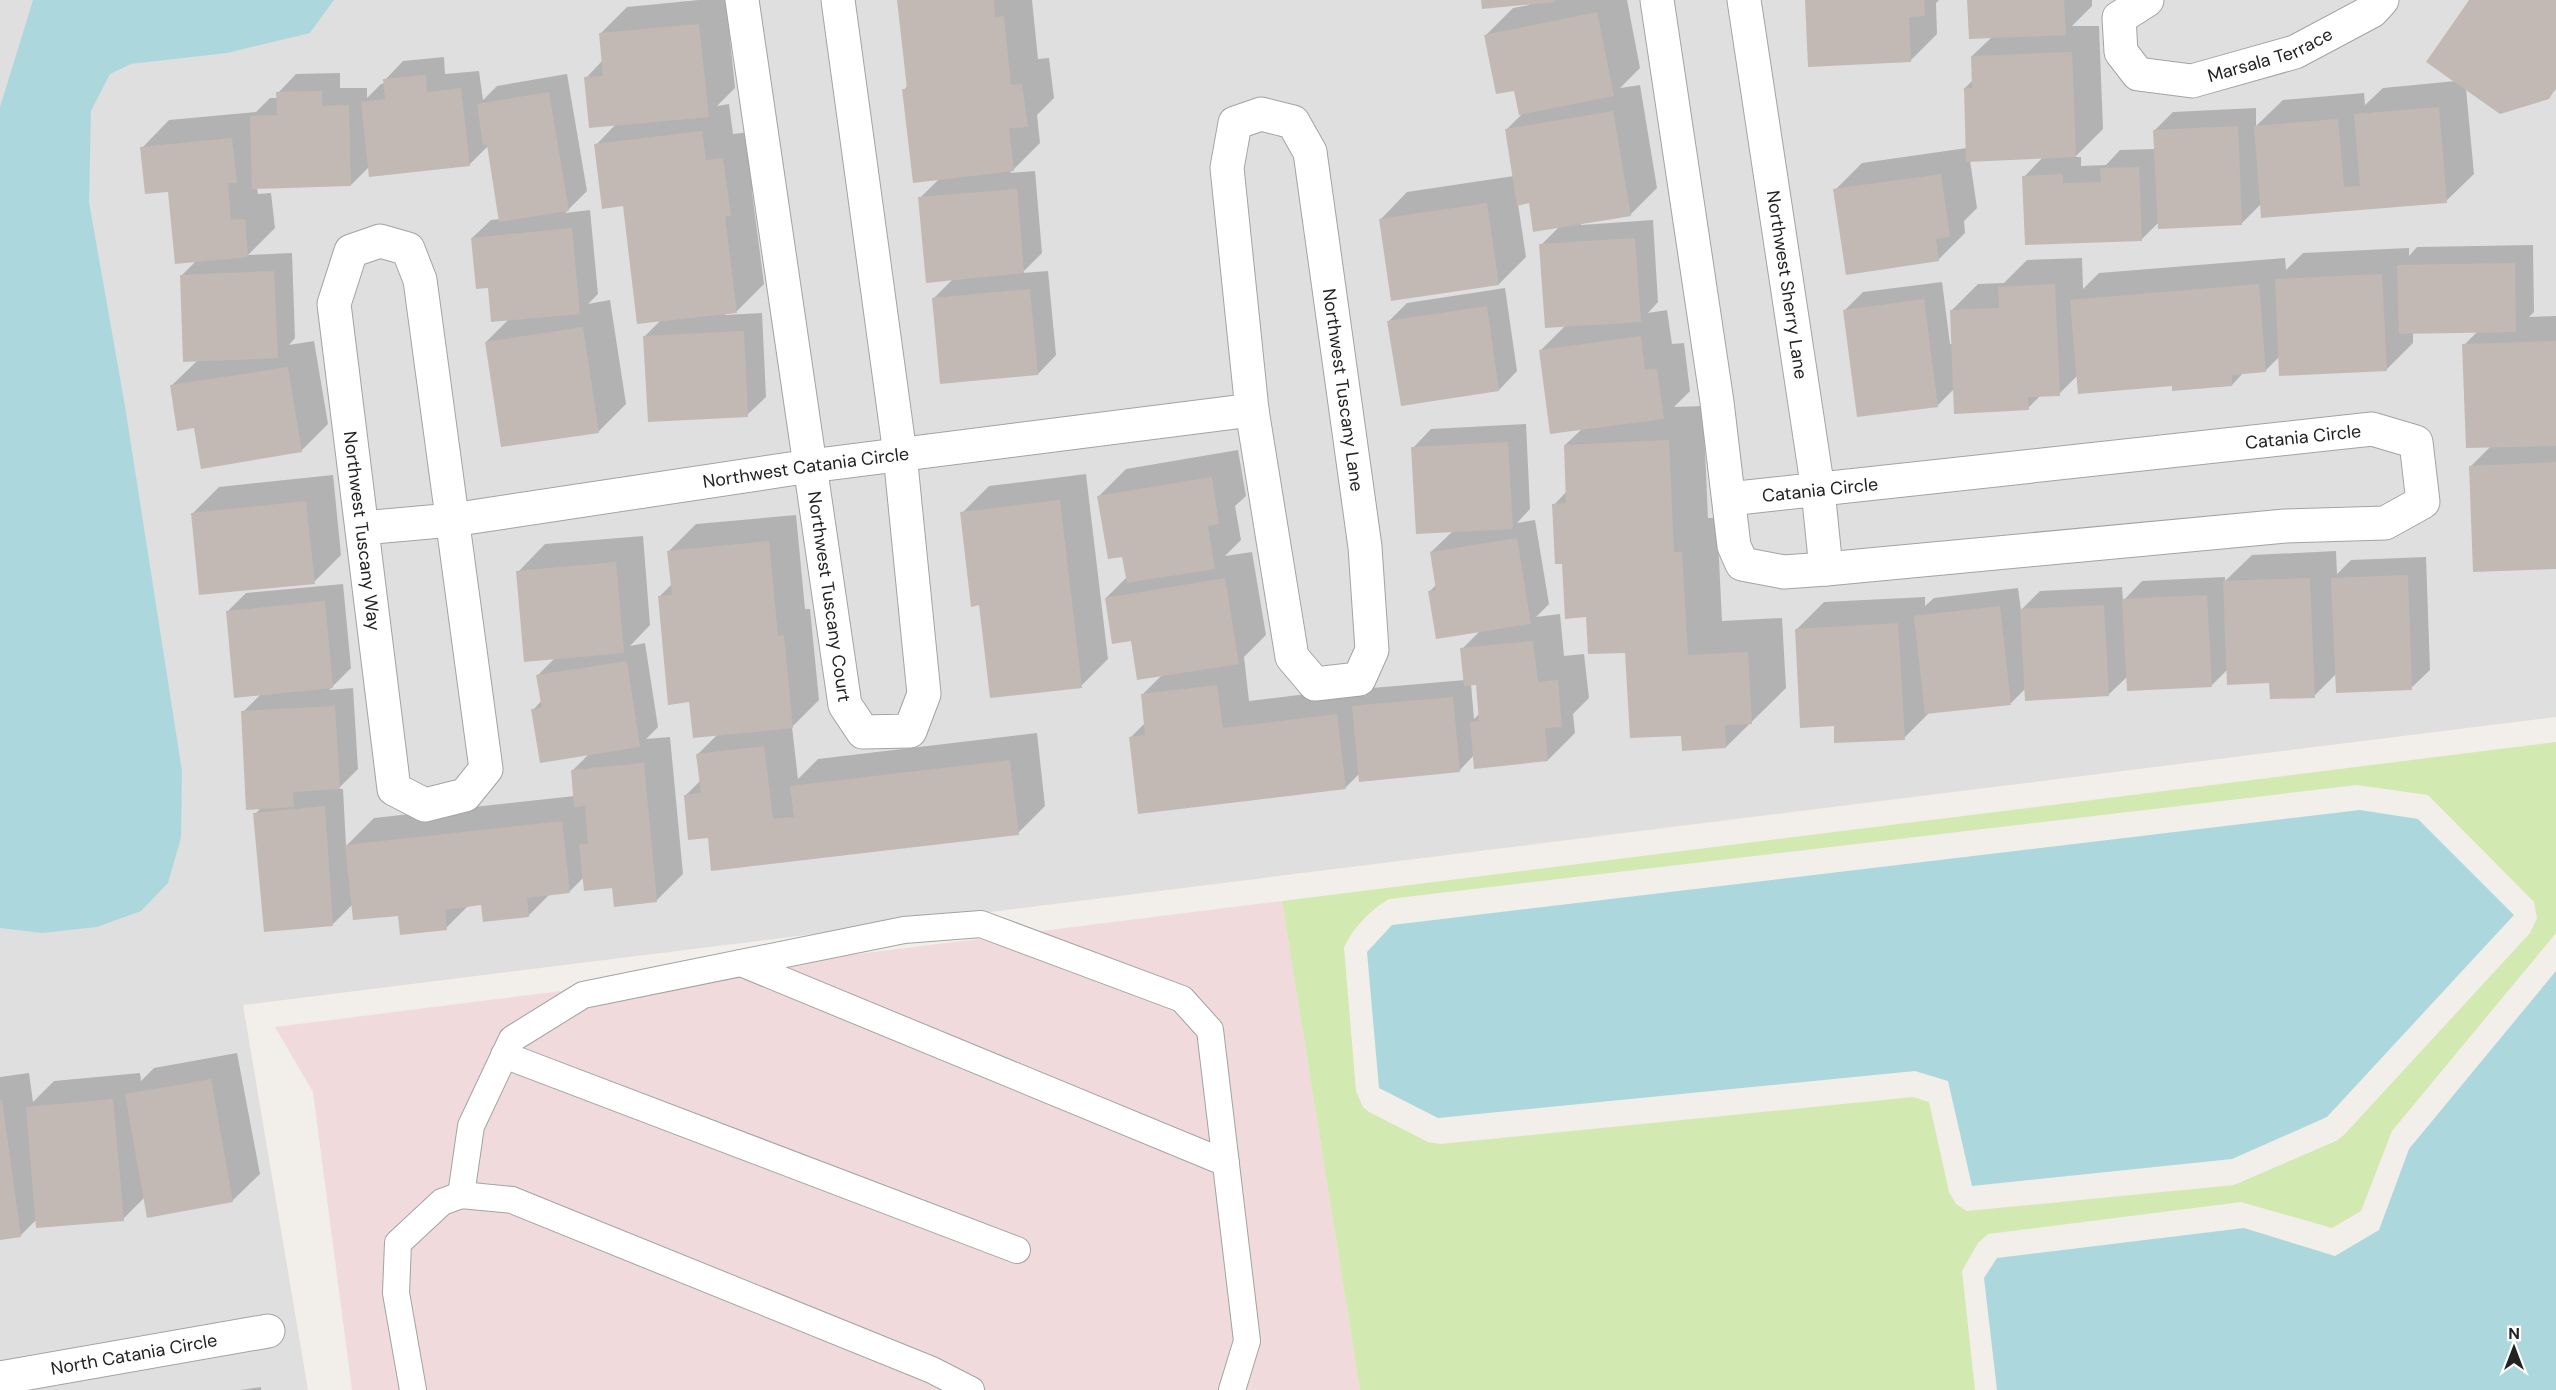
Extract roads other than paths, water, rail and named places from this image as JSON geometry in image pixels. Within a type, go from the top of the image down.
[{"type":"street","name":"Northwest Tuscany Court","points":[[742,0],[845,705],[863,732],[910,731],[924,694],[900,454],[838,0]]},
{"type":"street","points":[[1657,0],[1729,499]]},
{"type":"street","name":"Northwest Sherry Lane","points":[[1744,0],[1818,490],[1826,570]]},
{"type":"street","name":"Marsala Terrace","points":[[2147,0],[2119,18],[2121,52],[2138,74],[2192,81],[2295,52],[2372,11],[2382,0]]},
{"type":"street","name":"Northwest Tuscany Lane","points":[[1261,114],[1293,122],[1310,152],[1365,547],[1372,650],[1359,679],[1315,684],[1292,657],[1252,410],[1227,168],[1235,123],[1261,114]]},
{"type":"street","name":"Northwest Tuscany Way","points":[[380,241],[408,249],[420,280],[452,520],[486,768],[465,795],[425,805],[394,789],[334,304],[351,251],[380,241]]},
{"type":"street","name":"Northwest Catania Circle","points":[[362,528],[452,520],[810,466],[1252,410]]},
{"type":"street","name":"Catania Circle","points":[[2372,429],[2416,442],[2423,502],[2385,523],[2285,526],[1826,570],[1784,572],[1742,564],[1734,546],[1729,499],[1818,490],[2372,429]]},
{"type":"street","name":"North Catania Circle","points":[[20,1381],[268,1331]]},
{"type":"lane","points":[[461,1196],[471,1126],[512,1039],[583,995],[904,930],[981,924],[1182,999],[1210,1030],[1247,1341],[1232,1390]]},
{"type":"lane","points":[[741,963],[1226,1163]]},
{"type":"lane","points":[[504,1055],[1017,1250]]},
{"type":"lane","points":[[413,1390],[396,1293],[398,1243],[442,1202],[461,1196],[512,1200],[932,1370],[972,1390]]},
{"type":"water","points":[[33,0],[334,0],[310,33],[227,53],[131,64],[110,74],[91,111],[89,202],[125,406],[182,771],[181,838],[168,883],[141,911],[97,927],[42,933],[0,928],[0,107]]},
{"type":"water","points":[[2360,810],[2418,819],[2514,915],[2327,1117],[2232,1159],[1972,1186],[1948,1081],[1915,1071],[1438,1118],[1379,1088],[1367,952],[1392,925]]},
{"type":"water","points":[[2556,971],[2556,1390],[1997,1390],[1984,1278],[1997,1258],[2244,1228],[2335,1256],[2379,1230],[2409,1149]]}]
